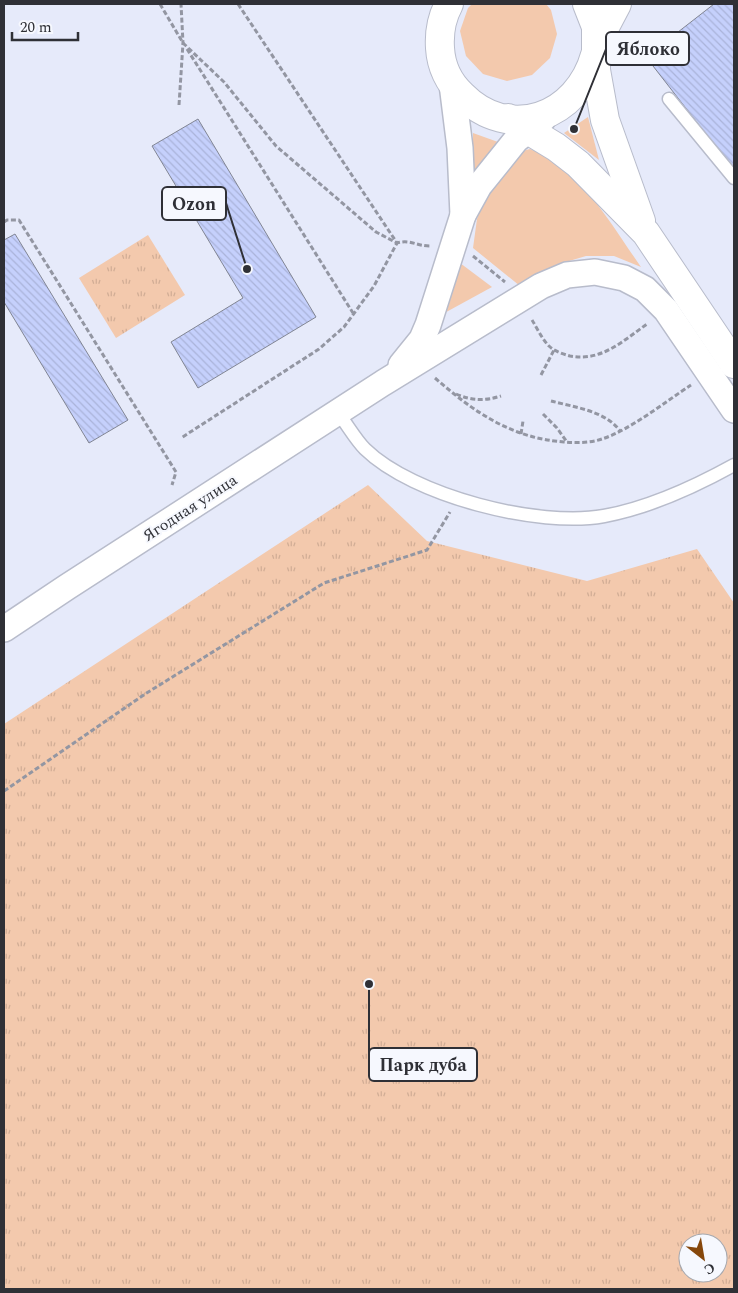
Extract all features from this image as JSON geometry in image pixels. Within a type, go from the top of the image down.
[{"type":"main road","points":[[587,4],[596,27],[596,70],[605,120],[646,233]]},
{"type":"main road","points":[[518,125],[529,118],[549,113],[566,103],[579,90],[592,68],[596,48],[617,4]]},
{"type":"main road","points":[[442,10],[441,55],[445,70],[452,84],[467,101],[476,107],[518,125],[556,147],[578,164],[646,233],[734,364]]},
{"type":"street","points":[[452,84],[460,148],[463,215]]},
{"type":"street","points":[[378,387],[400,366],[422,339],[435,306],[463,215],[479,186],[516,140],[518,125]]},
{"type":"street","points":[[378,387],[541,286],[568,275],[595,272],[624,278],[645,289],[666,310],[734,410]]},
{"type":"street","name":"Ягодная улица","points":[[4,630],[67,587],[378,387]]},
{"type":"lane","points":[[669,99],[734,178]]},
{"type":"lane","points":[[338,413],[365,449],[394,472],[436,492],[479,505],[537,516],[574,518],[604,516],[648,504],[733,469]]},
{"type":"path","points":[[160,4],[353,313]]},
{"type":"path","points":[[179,105],[183,43],[181,4]]},
{"type":"path","points":[[238,4],[397,243]]},
{"type":"path","points":[[183,43],[224,82],[276,146],[376,232],[397,243],[405,241],[422,246],[437,246]]},
{"type":"path","points":[[4,222],[7,220],[19,220],[176,472],[172,485]]},
{"type":"path","points":[[180,438],[320,349],[344,327],[374,286],[397,243]]},
{"type":"path","points":[[471,254],[510,287]]},
{"type":"path","points":[[530,317],[549,346],[566,355],[578,357],[598,355],[618,345],[650,322]]},
{"type":"path","points":[[541,375],[554,350]]},
{"type":"path","points":[[431,375],[498,424],[522,434],[545,440],[567,442],[600,440],[620,431],[692,384]]},
{"type":"path","points":[[452,392],[466,399],[478,400],[502,396]]},
{"type":"path","points":[[551,400],[602,416],[610,420],[620,431]]},
{"type":"path","points":[[543,414],[557,428],[567,442]]},
{"type":"path","points":[[522,434],[523,421]]},
{"type":"path","points":[[4,791],[145,694],[324,583],[427,550],[457,498]]},
{"type":"green space","points":[[472,4],[546,4],[551,10],[557,34],[550,58],[532,75],[507,81],[483,74],[466,56],[460,31],[468,8]]},
{"type":"green space","points":[[588,117],[599,160],[564,133]]},
{"type":"green space","points":[[473,133],[498,142],[473,180]]},
{"type":"green space","points":[[530,149],[548,158],[579,184],[606,216],[641,267],[614,256],[586,256],[559,264],[520,286],[473,248],[477,219],[484,196],[519,152]]},
{"type":"green space","points":[[148,235],[185,295],[116,338],[79,278]]},
{"type":"green space","points":[[456,260],[492,287],[439,316]]},
{"type":"green space","points":[[368,485],[427,541],[587,581],[697,549],[734,603],[734,1289],[4,1289],[4,724]]},
{"type":"building","points":[[714,4],[734,4],[734,170],[646,57]]},
{"type":"building","points":[[198,119],[316,317],[198,388],[171,342],[243,298],[152,146]]},
{"type":"building","points":[[15,234],[128,420],[89,443],[4,302],[4,240]]},
{"type":"place","name":"Яблоко","points":[[574,129]]},
{"type":"place","name":"Ozon","points":[[247,269]]},
{"type":"place","name":"Парк дуба","points":[[369,984]]}]
